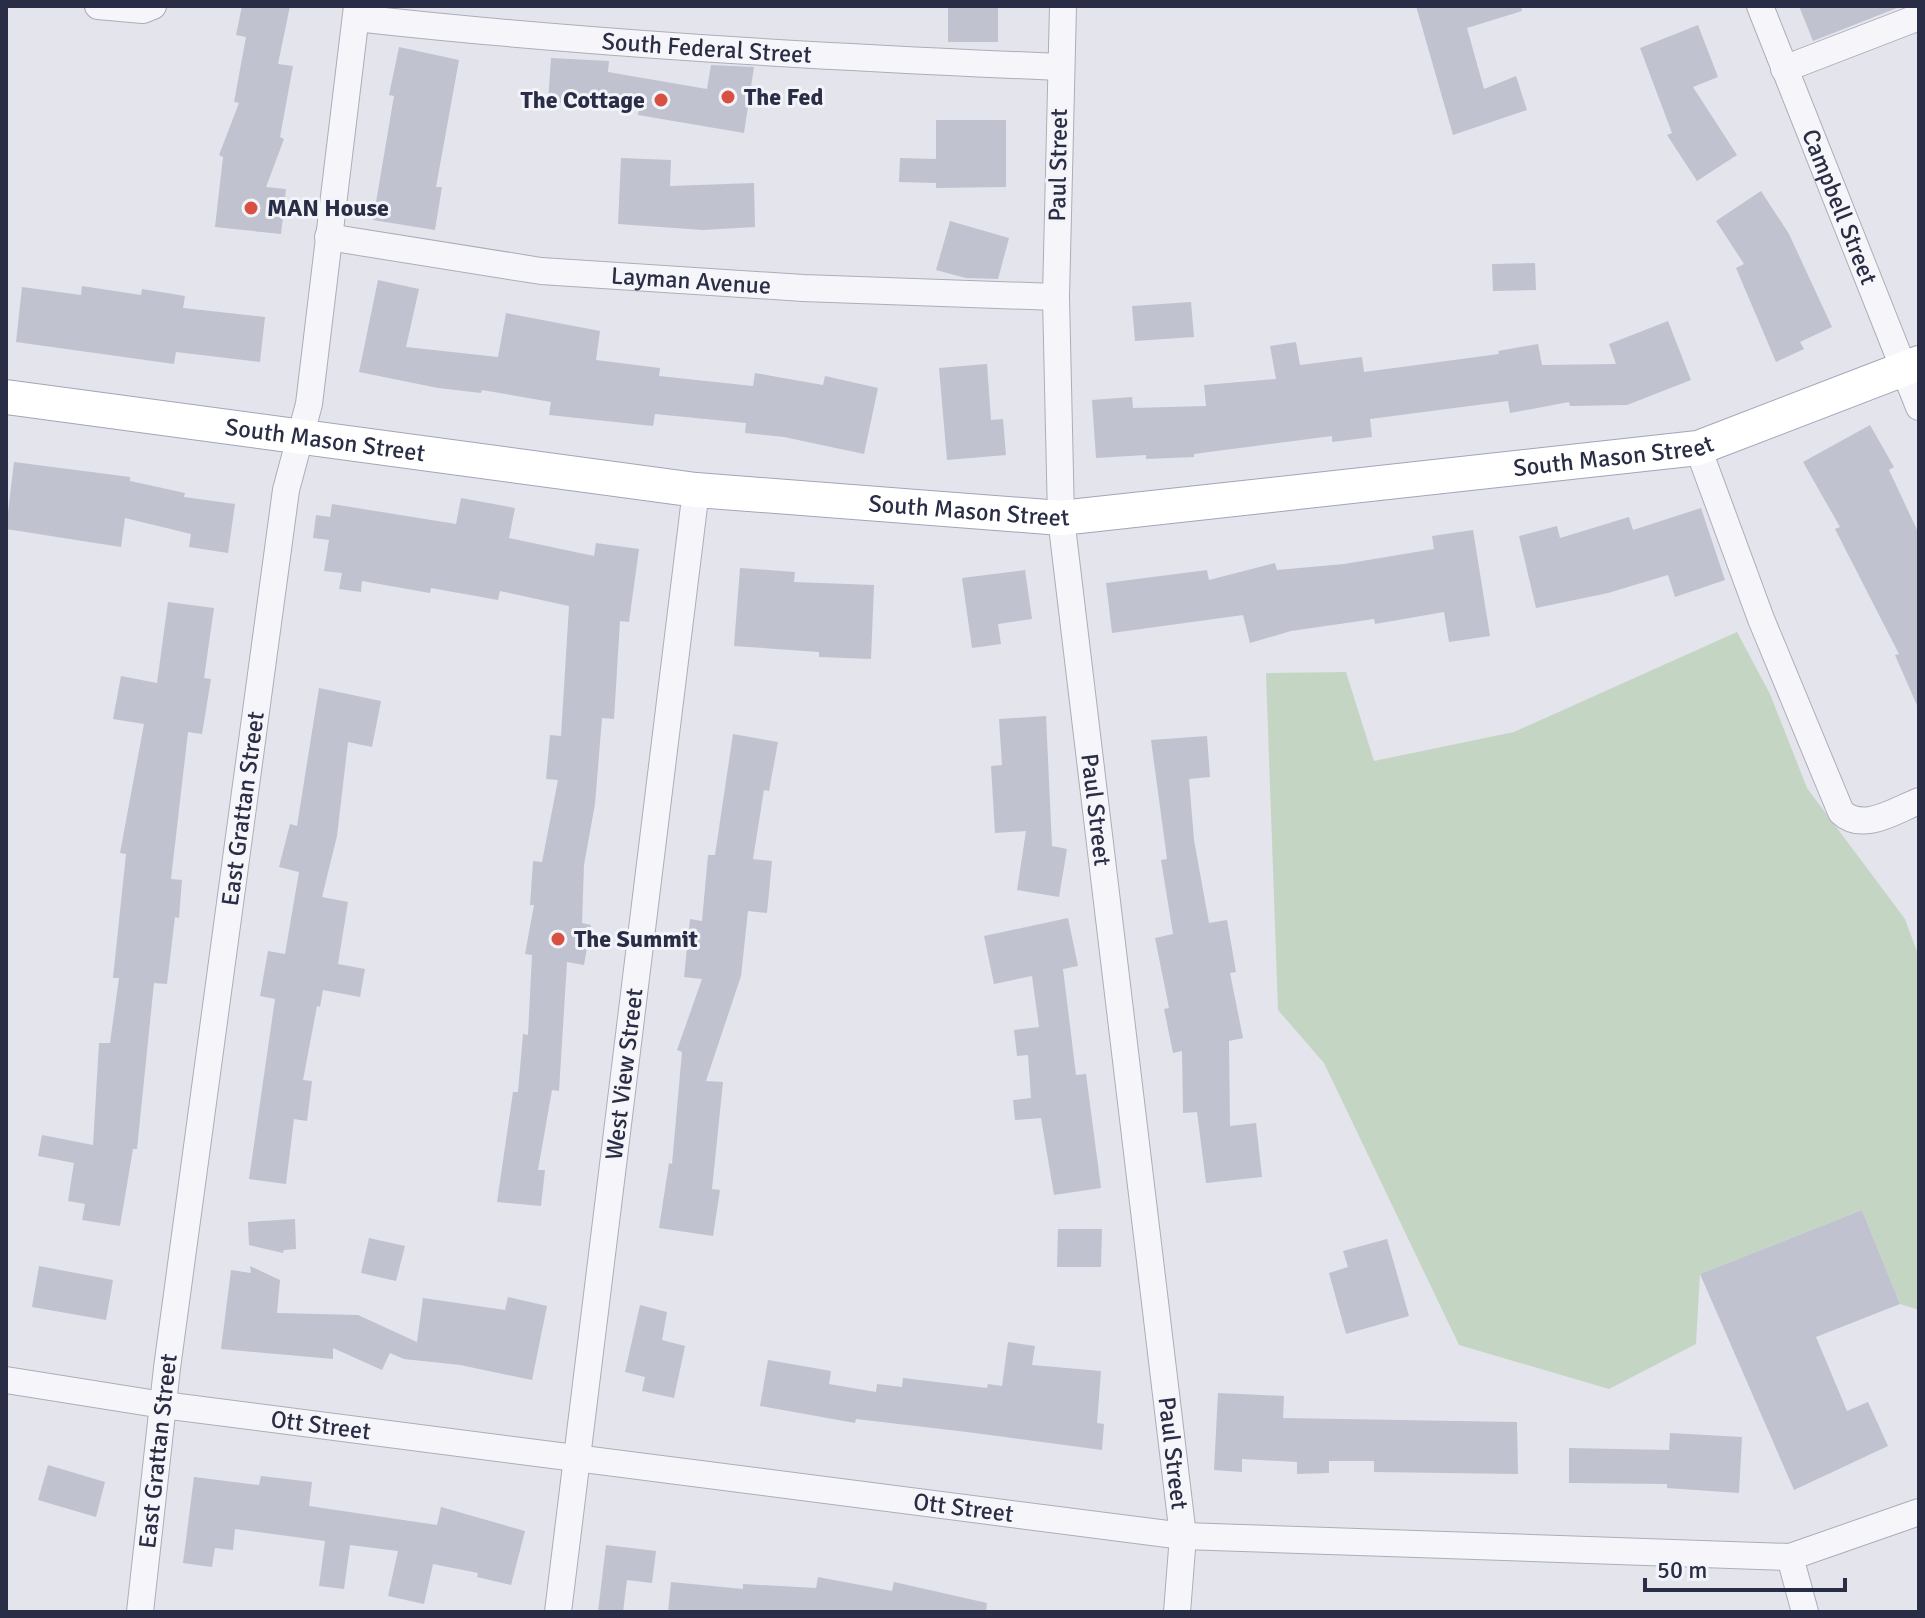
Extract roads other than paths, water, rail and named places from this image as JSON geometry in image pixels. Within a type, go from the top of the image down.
[{"type":"main road","name":"South Mason Street","points":[[6,397],[696,490],[1061,518],[1698,448],[1911,366]]},
{"type":"street","points":[[98,6],[143,10],[153,6]]},
{"type":"street","name":"Paul Street","points":[[1063,6],[1056,297],[1061,518],[1183,1536],[1177,1612]]},
{"type":"street","name":"Campbell Street","points":[[1760,6],[1911,366],[1919,407]]},
{"type":"street","name":"South Federal Street","points":[[357,12],[475,31],[751,52],[1060,67]]},
{"type":"street","name":"East Grattan Street","points":[[140,1612],[163,1405],[286,490],[309,404],[357,12]]},
{"type":"street","points":[[1784,69],[1919,17]]},
{"type":"street","name":"Layman Avenue","points":[[328,237],[541,271],[803,288],[1056,297]]},
{"type":"street","points":[[1698,448],[1761,619],[1841,812],[1853,820],[1866,821],[1919,801]]},
{"type":"street","name":"West View Street","points":[[558,1612],[696,490]]},
{"type":"street","name":"Ott Street","points":[[6,1380],[163,1405],[1183,1536],[1790,1557],[1919,1512]]},
{"type":"street","points":[[1790,1557],[1805,1612]]},
{"type":"place","name":"The Fed","points":[[728,97]]},
{"type":"place","name":"The Cottage","points":[[661,100]]},
{"type":"place","name":"MAN House","points":[[251,208]]},
{"type":"place","name":"The Summit","points":[[558,939]]}]
